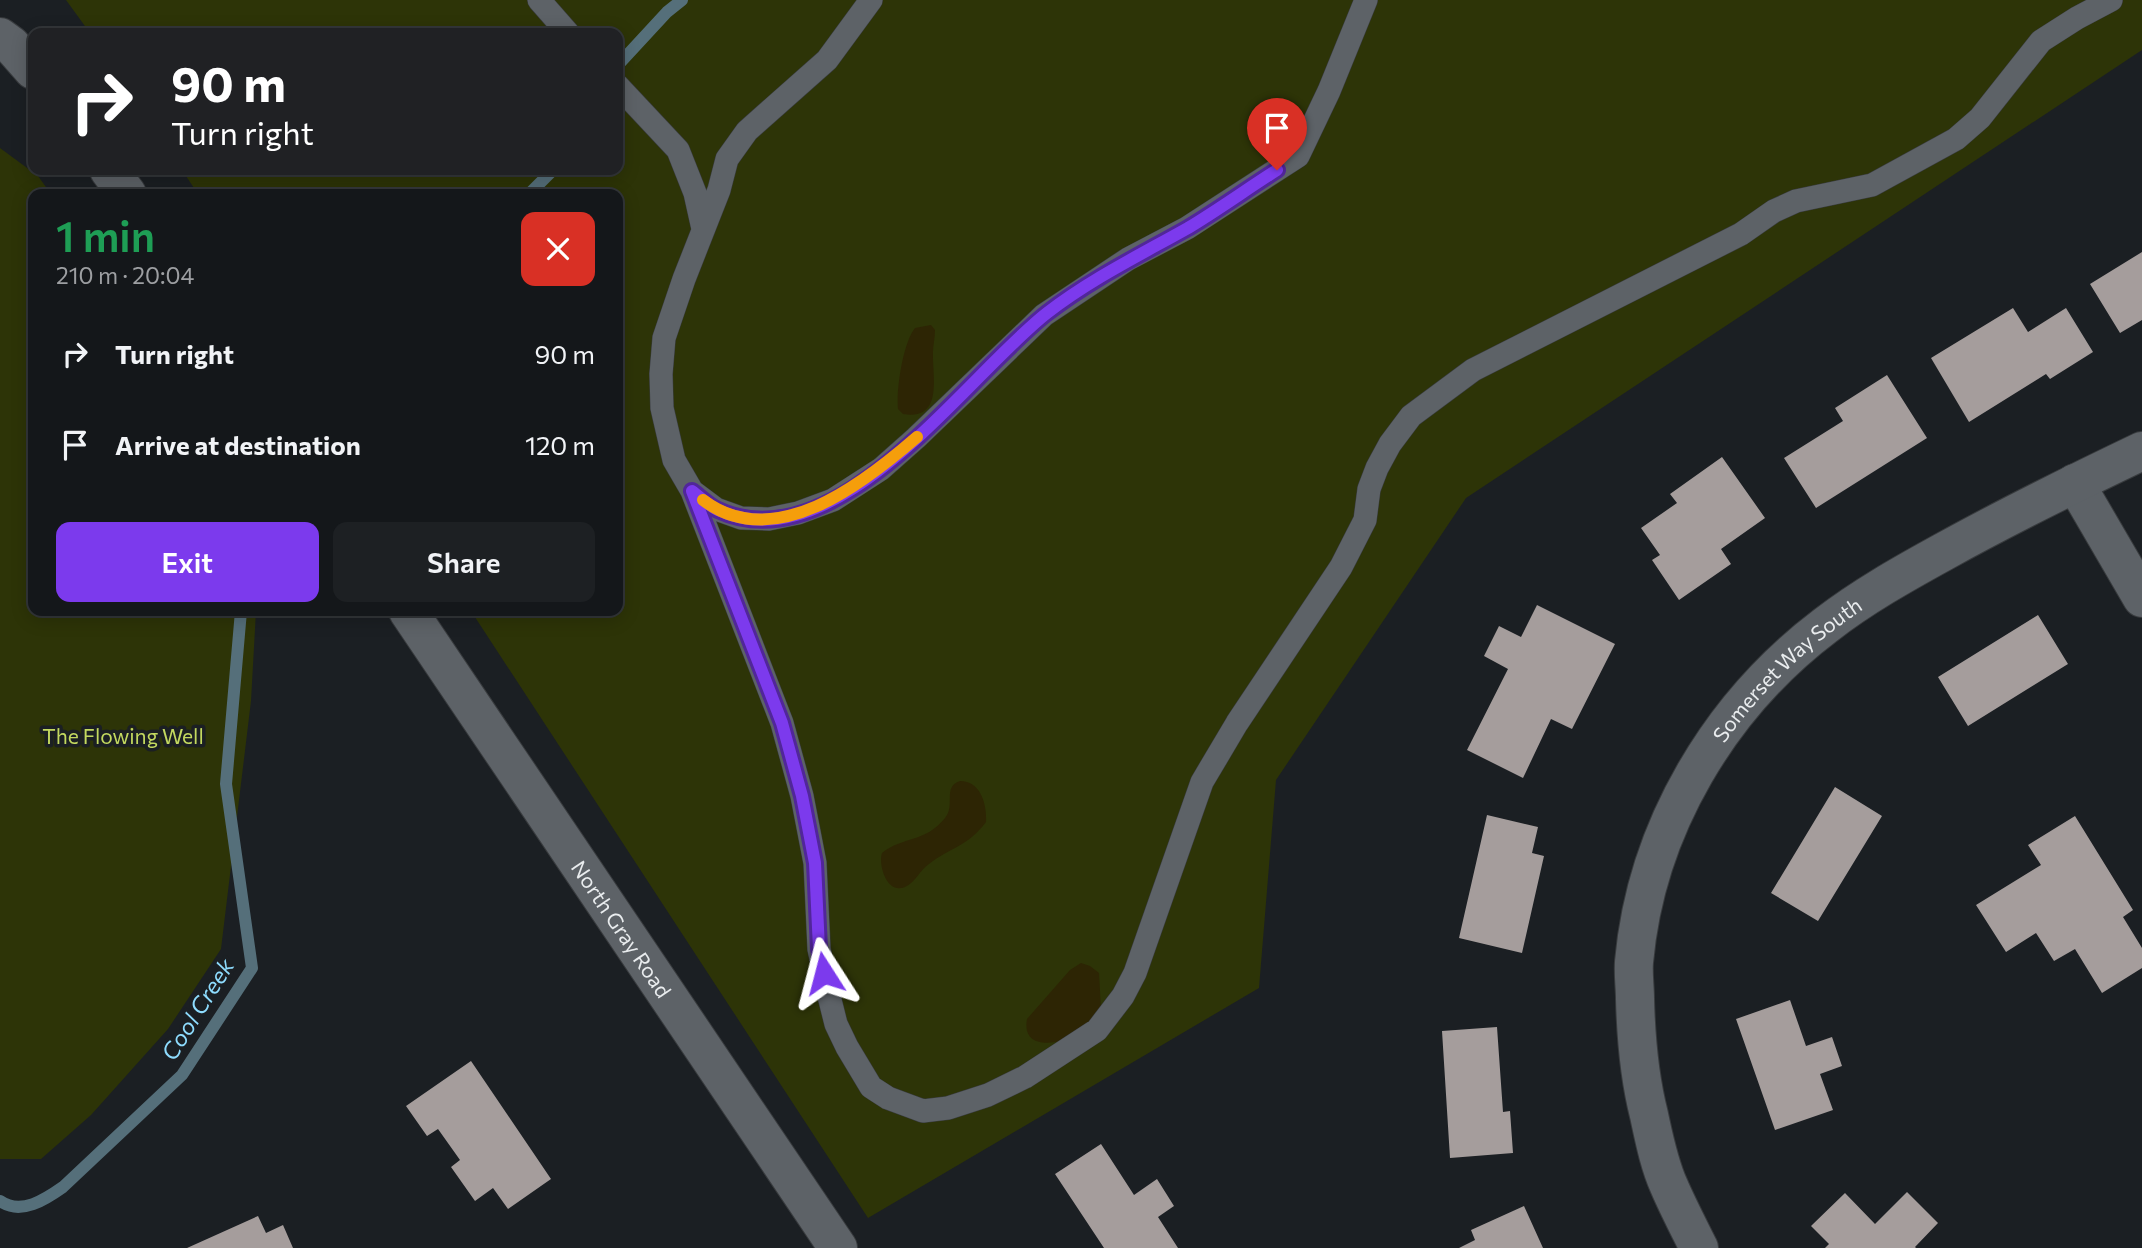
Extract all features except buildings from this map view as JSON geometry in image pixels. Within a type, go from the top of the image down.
[{"type":"street","name":"Somerset Way South","points":[[1699,1248],[1668,1184],[1643,1091],[1636,1041],[1634,963],[1645,896],[1682,796],[1728,722],[1768,677],[1826,624],[1892,580],[2075,483],[2142,451]]},
{"type":"street","points":[[2075,483],[2142,598]]},
{"type":"street","name":"North Gray Road","points":[[411,616],[838,1248]]},
{"type":"lane","points":[[538,0],[563,28]]},
{"type":"lane","points":[[871,0],[827,60],[747,131],[727,159],[719,190],[664,338],[662,408],[674,460],[692,491],[782,723],[799,784],[815,863],[819,949],[836,1024],[872,1087],[888,1098],[923,1111],[948,1108],[988,1095],[1025,1077],[1097,1030],[1123,996],[1135,973],[1202,782],[1237,723],[1341,567],[1365,520],[1369,489],[1377,468],[1390,444],[1411,416],[1473,370],[1741,234],[1774,211],[1796,201],[1872,185],[1956,139],[1980,118],[2041,41],[2111,0]]},
{"type":"lane","points":[[692,491],[716,509],[741,518],[769,519],[798,513],[833,500],[881,469],[959,399],[1044,315],[1128,259],[1187,228],[1298,156],[1329,91],[1366,0]]},
{"type":"lane","points":[[623,91],[678,150],[695,193],[703,229]]},
{"type":"green space","points":[[66,0],[2142,0],[2142,50],[1466,498],[1276,780],[1259,988],[868,1218],[474,616],[623,616],[623,189],[195,189],[185,175],[623,175],[623,28],[86,28]]},
{"type":"green space","name":"The Flowing Well","points":[[0,148],[28,169],[28,175],[38,176],[47,189],[28,189],[28,616],[256,616],[251,701],[221,949],[168,1029],[91,1115],[41,1159],[0,1159]]},
{"type":"sand","points":[[931,325],[935,330],[933,395],[925,411],[903,414],[898,409],[898,390],[907,344],[915,328]]},
{"type":"sand","points":[[960,781],[978,789],[984,802],[986,822],[965,842],[926,867],[909,885],[893,887],[885,878],[881,864],[882,853],[922,836],[937,826],[948,813],[952,787]]},
{"type":"sand","points":[[1081,963],[1099,973],[1101,1009],[1088,1026],[1071,1038],[1044,1043],[1036,1041],[1030,1037],[1027,1030],[1027,1019],[1070,970]]},
{"type":"waterway","name":"Cool Creek","points":[[623,60],[667,12],[682,0]]},
{"type":"waterway","name":"Cool Creek","points":[[534,189],[548,175]]},
{"type":"waterway","name":"Cool Creek","points":[[0,1201],[16,1207],[25,1206],[41,1201],[63,1187],[182,1075],[252,968],[226,784],[241,616]]},
{"type":"slow traffic","points":[[703,500],[716,509],[741,518],[769,519],[798,513],[833,500],[881,469],[917,437]]},
{"type":"route","points":[[824,973],[819,949],[815,863],[802,796],[782,723],[692,491],[716,509],[741,518],[769,519],[798,513],[833,500],[881,469],[959,399],[1044,315],[1128,259],[1187,228],[1277,170]]}]
